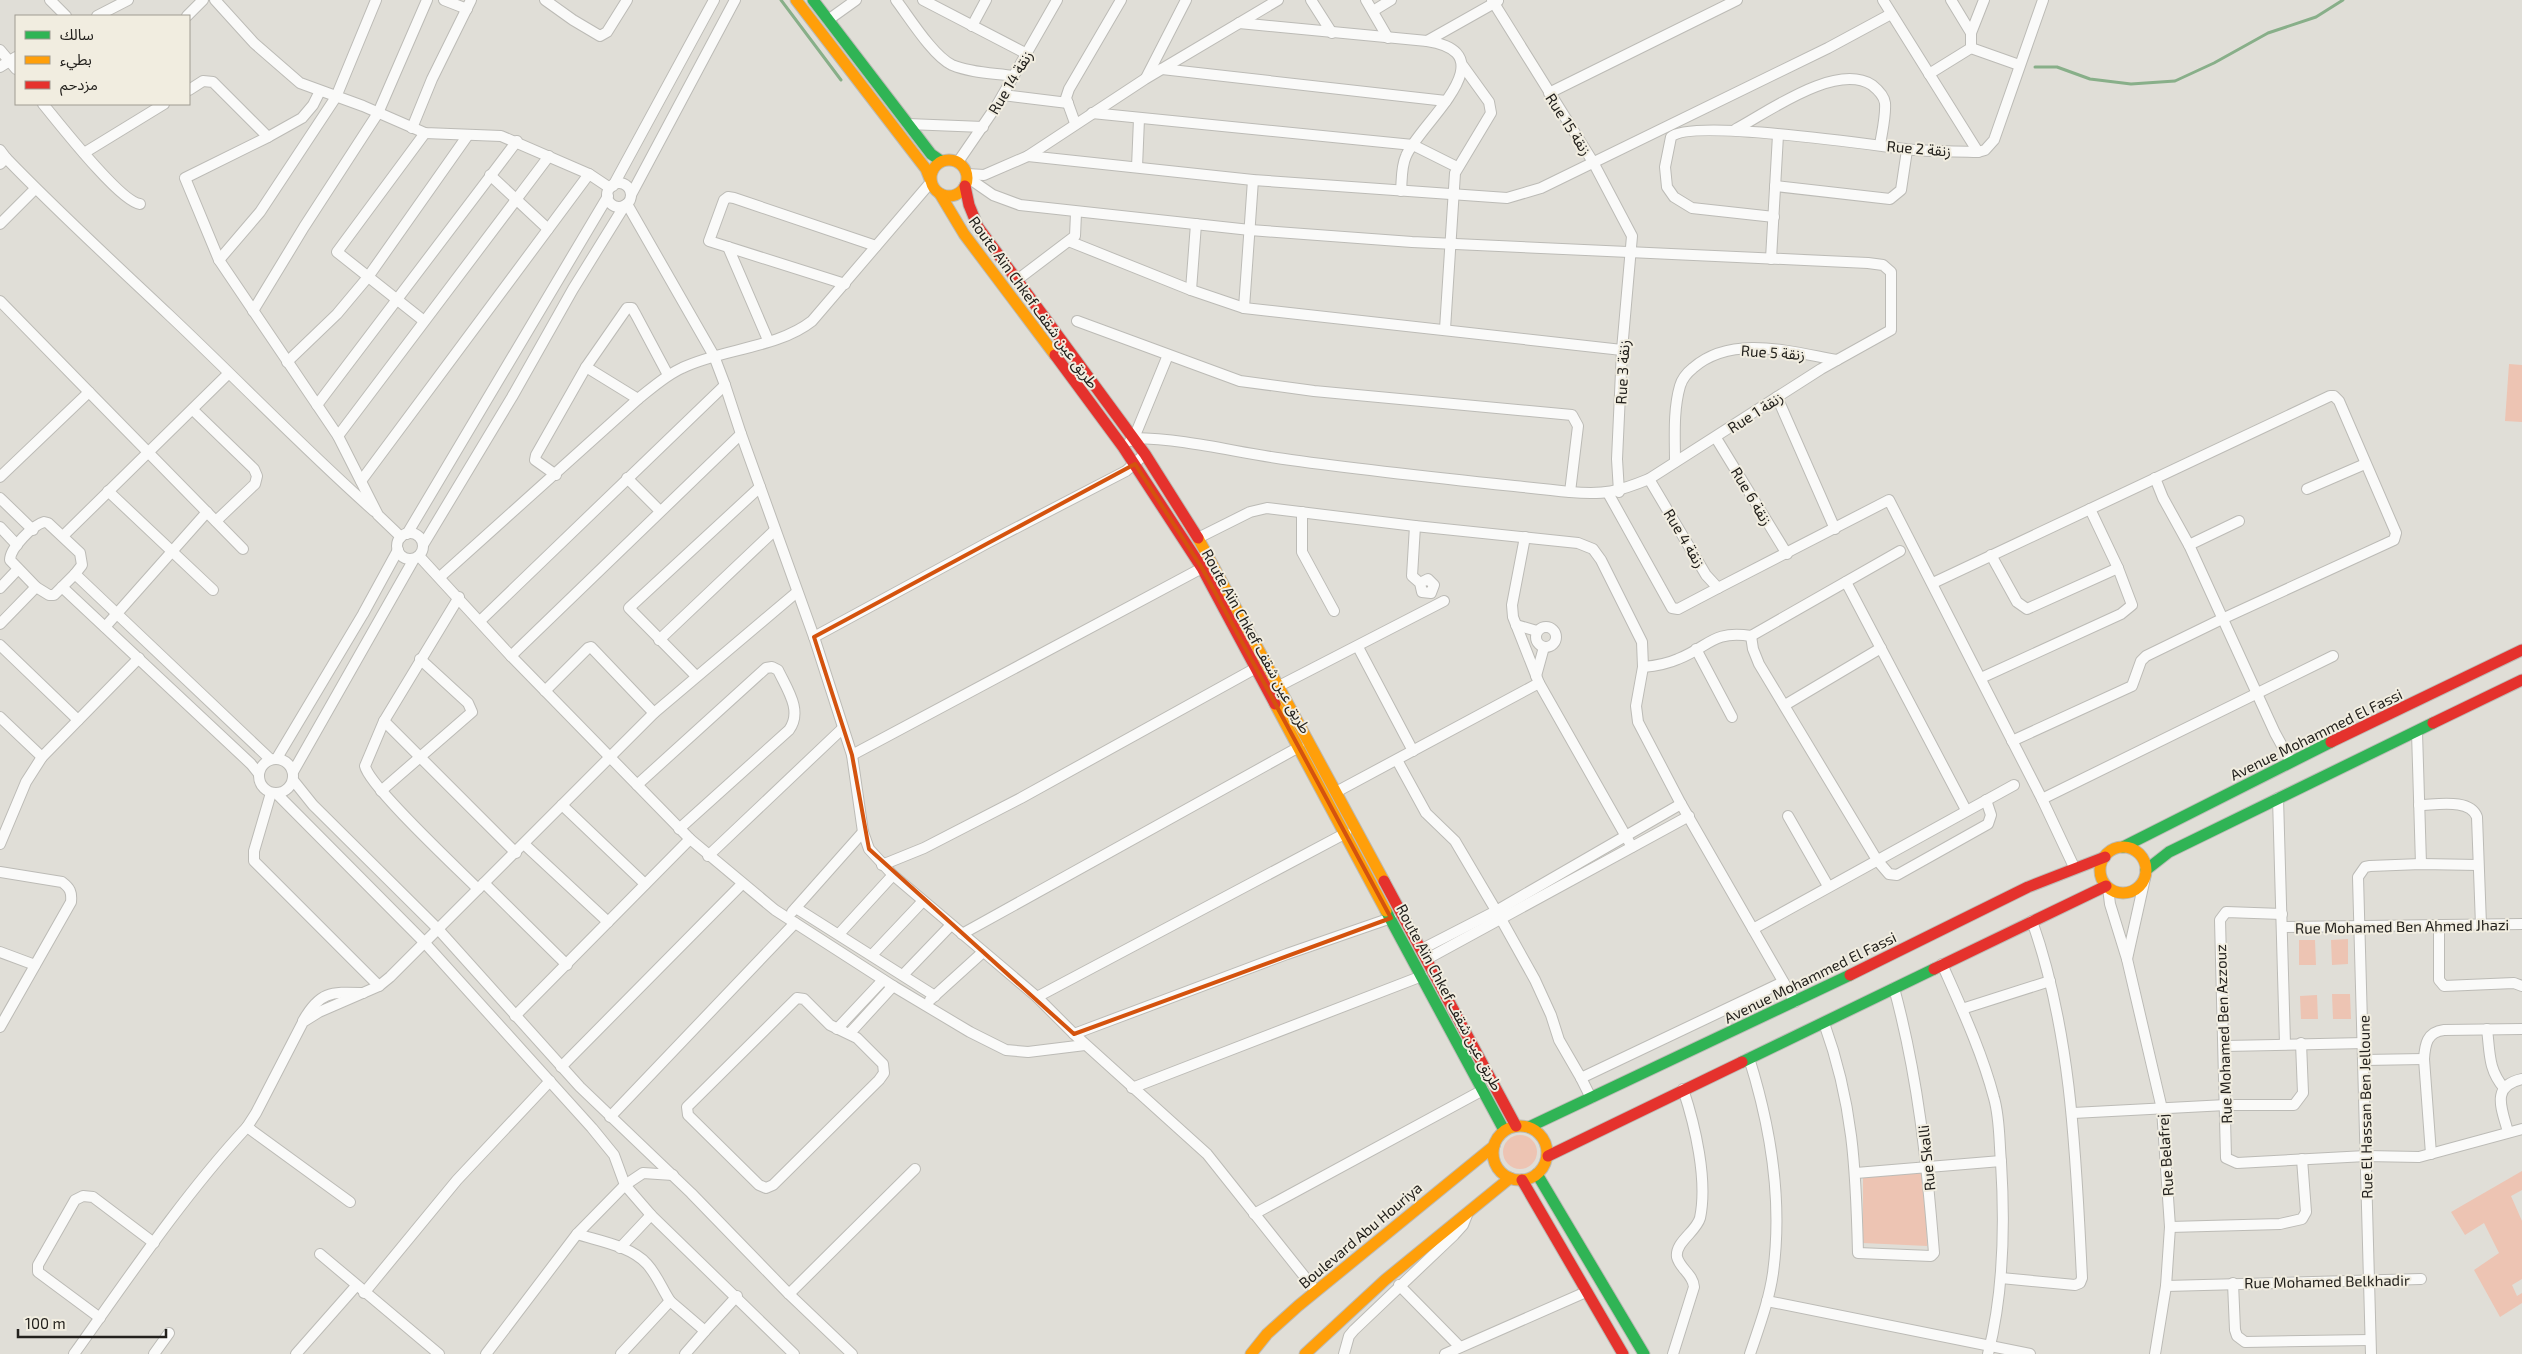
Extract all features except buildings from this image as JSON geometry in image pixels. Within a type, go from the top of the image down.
[{"type":"main road","points":[[796,0],[926,169],[931,180],[940,194],[946,196],[957,194],[966,179],[965,169],[958,162],[948,159],[941,161],[934,167],[931,180]]},
{"type":"main road","points":[[813,0],[931,154],[941,161]]},
{"type":"main road","name":"Route Aïn Chkef طريق عين شقف","points":[[966,179],[968,205],[978,227],[1134,438],[1198,538],[1516,1126]]},
{"type":"main road","name":"Route Aïn Chkef طريق عين شقف","points":[[940,194],[964,234],[1124,447],[1202,568],[1504,1130]]},
{"type":"main road","name":"Avenue Mohammed El Fassi","points":[[1529,1127],[1795,1002],[2028,887],[2105,856],[2291,762],[2522,650]]},
{"type":"main road","points":[[2105,856],[2100,871],[2107,887],[2114,892],[2128,893],[2141,885],[2145,874],[2169,852],[2522,680]]},
{"type":"main road","points":[[2123,847],[2132,849],[2139,854],[2145,874]]},
{"type":"main road","points":[[1548,1156],[1942,964],[2107,887]]},
{"type":"main road","points":[[1516,1126],[1529,1127],[1543,1137],[1548,1156],[1545,1164],[1537,1174],[1522,1180],[1510,1178],[1503,1174],[1494,1162],[1494,1146],[1504,1130],[1516,1126]]},
{"type":"main road","name":"Boulevard Abu Houriya","points":[[1251,1354],[1267,1334],[1316,1291],[1494,1146]]},
{"type":"main road","points":[[1537,1174],[1644,1354]]},
{"type":"main road","points":[[1305,1354],[1385,1280],[1510,1178]]},
{"type":"main road","points":[[1522,1180],[1623,1354]]},
{"type":"street","points":[[50,0],[65,15]]},
{"type":"street","points":[[98,15],[113,3],[128,0]]},
{"type":"street","points":[[188,15],[203,0]]},
{"type":"street","points":[[215,0],[275,64],[300,83],[425,133],[501,136],[517,141],[589,174],[610,190],[615,206],[628,202]]},
{"type":"street","points":[[219,260],[260,212],[336,97],[376,0]]},
{"type":"street","points":[[253,311],[304,227],[378,113],[427,0]]},
{"type":"street","points":[[412,128],[432,78],[469,5],[444,0]]},
{"type":"street","points":[[545,0],[600,36],[607,32],[627,0]]},
{"type":"street","points":[[258,774],[262,765],[273,759],[363,614],[398,550],[404,535],[610,190],[714,0]]},
{"type":"street","points":[[273,793],[287,790],[293,776],[423,545],[512,397],[573,289],[628,202],[734,0]]},
{"type":"street","points":[[828,20],[856,0]]},
{"type":"street","points":[[896,0],[933,48],[948,63],[966,69],[1014,76]]},
{"type":"street","points":[[972,26],[986,0]]},
{"type":"street","name":"Rue 14 زنقة","points":[[958,162],[1003,95],[1057,0]]},
{"type":"street","points":[[1075,123],[1066,98],[1068,89],[1121,0]]},
{"type":"street","points":[[1145,79],[1186,0]]},
{"type":"street","points":[[966,179],[984,175],[1028,156],[1075,123],[1145,79],[1278,0]]},
{"type":"street","points":[[1311,0],[1332,33]]},
{"type":"street","points":[[1366,0],[1388,38]]},
{"type":"street","points":[[1373,11],[1391,0]]},
{"type":"street","points":[[1549,93],[1737,0]]},
{"type":"street","name":"Rue 2 زنقة","points":[[1883,0],[1978,152]]},
{"type":"street","points":[[1951,0],[1972,33]]},
{"type":"street","points":[[1971,48],[1972,33],[1984,0]]},
{"type":"street","points":[[1978,152],[1985,150],[1994,140],[2043,0]]},
{"type":"street","points":[[925,1],[1026,54]]},
{"type":"street","points":[[1427,41],[1495,1]]},
{"type":"street","name":"Rue 15 زنقة","points":[[1495,1],[1549,93],[1593,162],[1632,236],[1632,253]]},
{"type":"street","points":[[1028,156],[1253,180],[1507,198],[1526,194],[1593,162],[1828,48],[1891,14]]},
{"type":"street","points":[[1239,23],[1438,42],[1452,49],[1460,57],[1463,66],[1490,102],[1491,113],[1457,167],[1452,193],[1452,243],[1445,329]]},
{"type":"street","points":[[1971,48],[2019,65]]},
{"type":"street","points":[[1929,74],[1971,48]]},
{"type":"street","points":[[0,50],[13,58],[0,67]]},
{"type":"street","points":[[1401,191],[1403,164],[1406,155],[1446,101],[1461,77],[1463,66]]},
{"type":"street","points":[[1162,69],[1446,101]]},
{"type":"street","points":[[1736,129],[1816,86],[1835,80],[1853,79],[1874,86],[1884,98],[1885,105],[1880,145]]},
{"type":"street","points":[[190,89],[203,81],[213,82],[268,137]]},
{"type":"street","points":[[320,90],[308,112],[268,137],[185,178],[219,260],[338,436],[378,515]]},
{"type":"street","points":[[1003,95],[1068,103]]},
{"type":"street","points":[[44,105],[84,153],[128,200],[140,204]]},
{"type":"street","points":[[84,153],[162,105]]},
{"type":"street","points":[[1092,113],[1413,145],[1457,167]]},
{"type":"street","points":[[1137,167],[1139,119]]},
{"type":"street","points":[[908,124],[983,126]]},
{"type":"street","points":[[1659,129],[1671,137],[1665,168],[1667,188],[1674,197],[1692,208],[1774,217]]},
{"type":"street","name":"Rue 2 زنقة","points":[[1671,137],[1682,130],[1736,129],[1880,145],[1907,150],[1978,152]]},
{"type":"street","points":[[424,321],[337,252],[425,133]]},
{"type":"street","points":[[288,362],[337,314],[368,277],[468,135]]},
{"type":"street","points":[[966,179],[993,195],[1020,205],[1250,230],[1345,238],[1771,259],[1778,135]]},
{"type":"street","points":[[317,405],[517,141]]},
{"type":"street","points":[[1775,186],[1890,199],[1901,190],[1907,150]]},
{"type":"street","points":[[338,436],[549,156]]},
{"type":"street","points":[[2,157],[313,457],[378,515],[404,535],[416,534],[423,545]]},
{"type":"street","points":[[361,481],[589,174]]},
{"type":"street","points":[[490,175],[548,229]]},
{"type":"street","points":[[440,578],[638,399],[668,375],[714,356],[804,327],[845,284],[931,180]]},
{"type":"street","points":[[1244,308],[1253,180]]},
{"type":"street","points":[[610,190],[620,184],[626,186],[628,202],[714,356],[726,385],[741,434],[814,637],[852,755],[863,832],[869,848],[882,865],[893,875],[1037,997],[1085,1046],[1207,1154],[1316,1291]]},
{"type":"street","points":[[0,224],[36,189]]},
{"type":"street","points":[[845,284],[712,243],[708,239],[724,200],[731,197],[876,246]]},
{"type":"street","points":[[1017,280],[1076,236],[1076,212]]},
{"type":"street","points":[[1191,290],[1196,224]]},
{"type":"street","points":[[1070,242],[1191,290],[1244,308],[1622,350]]},
{"type":"street","points":[[728,247],[768,340]]},
{"type":"street","name":"Rue 3 زنقة","points":[[1614,492],[1622,350],[1632,253]]},
{"type":"street","name":"Rue 1 زنقة","points":[[1614,492],[1650,479],[1837,360],[1891,330],[1892,279],[1888,268],[1868,263],[1771,259]]},
{"type":"street","points":[[0,301],[243,549]]},
{"type":"street","points":[[556,475],[538,463],[536,455],[586,367],[621,314],[629,307],[636,315],[668,375]]},
{"type":"street","points":[[1077,321],[1240,381],[1314,392],[1572,415],[1578,426],[1570,492]]},
{"type":"street","name":"Rue 5 زنقة","points":[[1675,462],[1676,411],[1680,384],[1698,364],[1729,350],[1747,349],[1778,350],[1837,360]]},
{"type":"street","points":[[1124,447],[1134,438],[1168,355]]},
{"type":"street","points":[[586,367],[638,399]]},
{"type":"street","points":[[63,536],[146,452],[193,410],[228,374]]},
{"type":"street","points":[[480,622],[627,478],[726,385]]},
{"type":"street","points":[[0,476],[89,392]]},
{"type":"street","points":[[1933,583],[2330,396],[2334,396],[2339,401],[2396,533],[2394,540],[2146,656],[2141,661],[2132,686],[2012,741]]},
{"type":"street","points":[[1778,397],[1835,529]]},
{"type":"street","points":[[193,410],[254,469],[258,476],[255,484],[216,521]]},
{"type":"street","points":[[511,656],[741,434]]},
{"type":"street","points":[[1134,438],[1170,438],[1267,457],[1319,464],[1570,492],[1614,492],[1672,608],[1678,609],[1889,500],[2042,799],[2074,867]]},
{"type":"street","name":"Rue 6 زنقة","points":[[1716,438],[1787,554]]},
{"type":"street","points":[[814,637],[989,542],[1126,471],[1145,454]]},
{"type":"street","points":[[2307,489],[2365,464]]},
{"type":"street","points":[[627,478],[660,511]]},
{"type":"street","points":[[2155,478],[2163,498],[2189,545],[2256,693],[2291,762]]},
{"type":"street","name":"Rue 4 زنقة","points":[[1650,479],[1706,575],[1722,586]]},
{"type":"street","points":[[696,676],[629,608],[760,487]]},
{"type":"street","points":[[108,491],[171,553],[213,590]]},
{"type":"street","points":[[0,498],[33,530]]},
{"type":"street","points":[[1198,538],[1258,509],[1302,512],[1578,543],[1593,549],[1613,581],[1642,642],[1643,667],[1636,706],[1638,722],[1681,804],[1795,1002]]},
{"type":"street","points":[[1981,678],[2128,610],[2132,605],[2118,568],[2090,509]]},
{"type":"street","points":[[105,627],[207,512]]},
{"type":"street","points":[[1302,512],[1302,552],[1334,611]]},
{"type":"street","points":[[2189,545],[2239,521]]},
{"type":"street","points":[[40,523],[48,523],[63,536],[80,554],[83,559],[82,565],[62,588],[54,595],[49,595],[36,587],[18,570],[10,560],[10,556],[17,545],[40,523]]},
{"type":"street","points":[[1415,526],[1412,571],[1414,579],[1420,583]]},
{"type":"street","points":[[0,527],[17,545]]},
{"type":"street","points":[[659,640],[775,530]]},
{"type":"street","points":[[1525,537],[1512,605],[1516,625],[1537,680],[1632,847]]},
{"type":"street","points":[[398,550],[405,558],[417,557],[440,578],[511,656],[690,840],[742,884],[791,921],[883,980],[1006,1050],[1028,1052],[1085,1046]]},
{"type":"street","points":[[1643,667],[1678,659],[1718,636],[1730,634],[1752,636],[1900,551]]},
{"type":"street","points":[[1991,555],[2017,602],[2027,609],[2118,568]]},
{"type":"street","points":[[852,755],[1202,568]]},
{"type":"street","points":[[0,588],[18,570]]},
{"type":"street","points":[[74,574],[273,759],[289,764],[293,776],[313,804],[438,928],[561,1067],[610,1117],[673,1175],[789,1294],[852,1354]]},
{"type":"street","points":[[1846,582],[1966,810]]},
{"type":"street","points":[[0,624],[36,587]]},
{"type":"street","points":[[62,588],[251,764],[258,774],[260,784],[273,793],[424,942],[614,1155],[624,1185],[651,1215],[737,1296],[794,1354]]},
{"type":"street","points":[[74,1354],[154,1243],[222,1154],[256,1114],[303,1022],[314,1014],[378,986],[404,965],[424,942],[516,853],[609,756],[654,713],[797,592]]},
{"type":"street","points":[[458,597],[384,721],[365,766],[366,771],[381,791],[567,965]]},
{"type":"street","points":[[1279,686],[1358,647],[1444,600]]},
{"type":"street","points":[[1516,625],[1537,631],[1547,627],[1556,635],[1551,645],[1544,647],[1537,643],[1537,631]]},
{"type":"street","points":[[1752,636],[1753,648],[1759,664],[1877,860],[1889,874],[1897,875],[1988,824],[1991,815],[1986,800]]},
{"type":"street","points":[[0,645],[78,720]]},
{"type":"street","points":[[546,691],[592,646],[654,713]]},
{"type":"street","points":[[1358,647],[1413,751]]},
{"type":"street","points":[[1336,792],[1397,760],[1537,680],[1544,647]]},
{"type":"street","points":[[1784,705],[1881,648]]},
{"type":"street","points":[[1696,649],[1732,717]]},
{"type":"street","points":[[2042,799],[2333,656]]},
{"type":"street","points":[[0,844],[26,782],[42,757],[139,658]]},
{"type":"street","points":[[381,791],[420,756],[472,715],[473,709],[420,659]]},
{"type":"street","points":[[637,785],[766,668],[772,667],[778,670],[796,713],[795,722],[789,730],[679,829]]},
{"type":"street","points":[[882,865],[924,848],[1021,798],[1256,668]]},
{"type":"street","points":[[0,717],[42,757]]},
{"type":"street","points":[[384,721],[516,853]]},
{"type":"street","points":[[708,856],[843,728]]},
{"type":"street","points":[[2416,732],[2421,864],[2478,865]]},
{"type":"street","points":[[962,934],[1299,747]]},
{"type":"street","points":[[1397,760],[1426,813],[1456,841],[1499,915],[1535,980],[1551,1015],[1559,1040],[1591,1098]]},
{"type":"street","points":[[1754,929],[1828,886],[2014,785]]},
{"type":"street","points":[[273,793],[254,851],[254,862],[378,986]]},
{"type":"street","points":[[2278,798],[2285,1044]]},
{"type":"street","points":[[1499,915],[1681,804]]},
{"type":"street","points":[[562,805],[646,884]]},
{"type":"street","points":[[2419,805],[2467,806],[2475,812],[2477,817],[2481,925]]},
{"type":"street","points":[[1424,954],[1689,816]]},
{"type":"street","points":[[1788,816],[1828,886]]},
{"type":"street","points":[[610,1117],[791,921],[796,908],[863,832]]},
{"type":"street","points":[[1037,997],[1346,833]]},
{"type":"street","points":[[515,1016],[690,840]]},
{"type":"street","points":[[524,844],[608,922]]},
{"type":"street","name":"Rue El Hassan Ben Jelloune","points":[[2371,1354],[2361,926],[2358,877],[2365,867],[2421,864]]},
{"type":"street","points":[[0,872],[62,882],[69,888],[72,894],[71,902],[0,1027]]},
{"type":"street","name":"Rue Belafrej","points":[[2127,959],[2145,874]]},
{"type":"street","points":[[839,934],[893,875]]},
{"type":"street","points":[[561,1067],[742,884]]},
{"type":"street","name":"Rue Belafrej","points":[[2107,887],[2116,930],[2127,959],[2162,1109],[2170,1227],[2166,1286],[2155,1354]]},
{"type":"street","points":[[872,954],[923,901]]},
{"type":"street","points":[[796,908],[872,954],[935,996]]},
{"type":"street","name":"Rue Mohamed Ben Azzouz","points":[[2282,914],[2226,912],[2220,924],[2225,1046],[2226,1158],[2237,1163],[2302,1159]]},
{"type":"street","points":[[1074,1034],[1287,954],[1391,918]]},
{"type":"street","points":[[2001,1278],[2075,1285],[2082,1281],[2072,1114],[2048,965],[2032,921]]},
{"type":"street","name":"Rue Mohamed Ben Ahmed Jhazi","points":[[2282,927],[2522,924]]},
{"type":"street","points":[[903,975],[951,925]]},
{"type":"street","points":[[2439,925],[2439,980],[2444,986],[2514,983],[2522,986]]},
{"type":"street","points":[[0,952],[35,965]]},
{"type":"street","points":[[925,1005],[983,952]]},
{"type":"street","points":[[1942,964],[1962,1009],[1995,1100],[2004,1199],[2001,1278],[1989,1350]]},
{"type":"street","points":[[1132,1088],[1422,976]]},
{"type":"street","points":[[837,1029],[883,980]]},
{"type":"street","points":[[1962,1009],[2050,981]]},
{"type":"street","points":[[1580,1078],[1783,982]]},
{"type":"street","points":[[850,1033],[893,986]]},
{"type":"street","name":"Rue Skalli","points":[[1856,1173],[1858,1253],[1927,1258],[1933,1255],[1927,1167],[1915,1078],[1894,988]]},
{"type":"street","points":[[797,998],[804,999],[837,1029],[850,1033],[884,1064],[884,1073],[773,1185],[766,1188],[759,1185],[688,1115],[687,1107],[797,998]]},
{"type":"street","points":[[1824,1023],[1843,1082],[1856,1173],[2001,1162]]},
{"type":"street","points":[[2431,1154],[2424,1059],[2425,1045],[2430,1035],[2444,1030],[2522,1029]]},
{"type":"street","points":[[2488,1030],[2491,1068],[2504,1088]]},
{"type":"street","points":[[2072,1114],[2226,1105],[2294,1105],[2303,1093],[2301,1043]]},
{"type":"street","points":[[2225,1046],[2364,1043]]},
{"type":"street","points":[[1749,1058],[1765,1114],[1773,1159],[1776,1231],[1772,1274],[1767,1300],[1750,1354]]},
{"type":"street","points":[[2364,1060],[2424,1059]]},
{"type":"street","points":[[2508,1132],[2500,1101],[2504,1088],[2508,1083],[2522,1079]]},
{"type":"street","points":[[364,1293],[457,1180],[550,1081]]},
{"type":"street","points":[[1672,1354],[1694,1287],[1691,1276],[1680,1263],[1677,1256],[1678,1250],[1698,1224],[1702,1200],[1696,1140],[1683,1089]]},
{"type":"street","points":[[1254,1214],[1482,1090]]},
{"type":"street","points":[[247,1126],[350,1202]]},
{"type":"street","points":[[2170,1227],[2280,1224],[2302,1219],[2306,1212],[2302,1159],[2366,1156],[2405,1158],[2431,1154],[2522,1129]]},
{"type":"street","points":[[789,1294],[915,1169]]},
{"type":"street","points":[[486,1354],[577,1234],[624,1185],[643,1173],[673,1175]]},
{"type":"street","points":[[100,1318],[38,1272],[38,1265],[75,1200],[84,1196],[93,1197],[154,1243]]},
{"type":"street","points":[[1344,1354],[1349,1336],[1354,1330],[1399,1285],[1459,1231],[1467,1213]]},
{"type":"street","points":[[620,1248],[651,1215]]},
{"type":"street","points":[[577,1234],[620,1248],[647,1263],[670,1301],[705,1331]]},
{"type":"street","points":[[320,1254],[364,1293],[439,1354]]},
{"type":"street","name":"Rue Mohamed Belkhadir","points":[[2166,1286],[2233,1282],[2421,1279]]},
{"type":"street","name":"Rue Mohamed Belkhadir","points":[[2233,1282],[2235,1330],[2237,1336],[2245,1342],[2370,1340]]},
{"type":"street","points":[[1399,1285],[1460,1347]]},
{"type":"street","points":[[296,1354],[356,1286]]},
{"type":"street","points":[[1445,1354],[1586,1292]]},
{"type":"street","points":[[685,1354],[737,1296]]},
{"type":"street","points":[[1767,1300],[1989,1350],[2030,1354]]},
{"type":"street","points":[[622,1354],[670,1301]]},
{"type":"street","points":[[154,1354],[169,1333]]},
{"type":"highlighted area","points":[[1135,464],[1202,568],[1391,918],[1074,1034],[869,849],[852,755],[814,637]]},
{"type":"shaded area","points":[[2509,364],[2522,365],[2522,422],[2505,421]]},
{"type":"shaded area","points":[[2348,939],[2348,964],[2332,965],[2331,940]]},
{"type":"shaded area","points":[[2299,940],[2315,940],[2316,965],[2299,965]]},
{"type":"shaded area","points":[[2332,994],[2350,994],[2351,1019],[2333,1019]]},
{"type":"shaded area","points":[[2317,995],[2318,1019],[2301,1019],[2300,996]]},
{"type":"shaded area","points":[[1520,1135],[1532,1140],[1537,1152],[1532,1164],[1520,1169],[1508,1164],[1503,1152],[1508,1140]]},
{"type":"shaded area","points":[[1925,1170],[1927,1246],[1863,1243],[1863,1173]]},
{"type":"shaded area","points":[[2522,1171],[2522,1190],[2511,1196],[2522,1221],[2522,1279],[2512,1285],[2517,1296],[2522,1293],[2522,1303],[2500,1317],[2474,1270],[2499,1253],[2484,1223],[2465,1235],[2451,1212]]},
{"type":"waterway","points":[[781,0],[841,80]]},
{"type":"waterway","points":[[2035,67],[2057,67],[2090,79],[2131,84],[2175,81],[2214,63],[2268,33],[2316,17],[2343,0]]},
{"type":"traffic: fast","points":[[813,0],[931,154],[941,161]]},
{"type":"traffic: fast","points":[[2146,870],[2169,852],[2433,723]]},
{"type":"traffic: fast","points":[[2123,847],[2331,742]]},
{"type":"traffic: fast","points":[[1386,911],[1504,1130]]},
{"type":"traffic: fast","points":[[1742,1062],[1934,969]]},
{"type":"traffic: fast","points":[[1529,1127],[1850,975]]},
{"type":"traffic: fast","points":[[1537,1174],[1644,1354]]},
{"type":"traffic: slow","points":[[796,0],[926,169],[930,179]]},
{"type":"traffic: slow","points":[[949,160],[956,161],[962,165],[966,171],[967,178],[966,185],[962,191],[956,195],[949,196],[942,195],[936,191],[932,185],[931,178],[932,171],[936,165],[942,161],[949,160]]},
{"type":"traffic: slow","points":[[940,194],[964,234],[1055,355]]},
{"type":"traffic: slow","points":[[1198,538],[1384,881]]},
{"type":"traffic: slow","points":[[1275,704],[1386,911]]},
{"type":"traffic: slow","points":[[2123,847],[2136,851],[2142,857],[2146,870],[2142,883],[2136,889],[2123,893],[2110,889],[2104,883],[2100,870],[2104,857],[2110,851],[2123,847]]},
{"type":"traffic: slow","points":[[1515,1126],[1525,1126],[1535,1130],[1543,1138],[1547,1153],[1543,1168],[1535,1176],[1525,1180],[1515,1180],[1505,1176],[1497,1168],[1493,1158],[1493,1148],[1497,1138],[1505,1130],[1515,1126]]},
{"type":"traffic: slow","points":[[1251,1354],[1267,1334],[1298,1306],[1494,1146]]},
{"type":"traffic: slow","points":[[1305,1354],[1385,1280],[1510,1178]]},
{"type":"traffic: jam","points":[[965,186],[969,205],[978,227],[1145,454],[1198,538]]},
{"type":"traffic: jam","points":[[1055,355],[1123,447],[1202,568],[1275,704]]},
{"type":"traffic: jam","points":[[2331,742],[2522,650]]},
{"type":"traffic: jam","points":[[2433,723],[2522,680]]},
{"type":"traffic: jam","points":[[1850,975],[2028,887],[2105,857]]},
{"type":"traffic: jam","points":[[1384,881],[1516,1126]]},
{"type":"traffic: jam","points":[[1934,969],[2106,886]]},
{"type":"traffic: jam","points":[[1548,1156],[1742,1062]]},
{"type":"traffic: jam","points":[[1522,1180],[1623,1354]]}]
